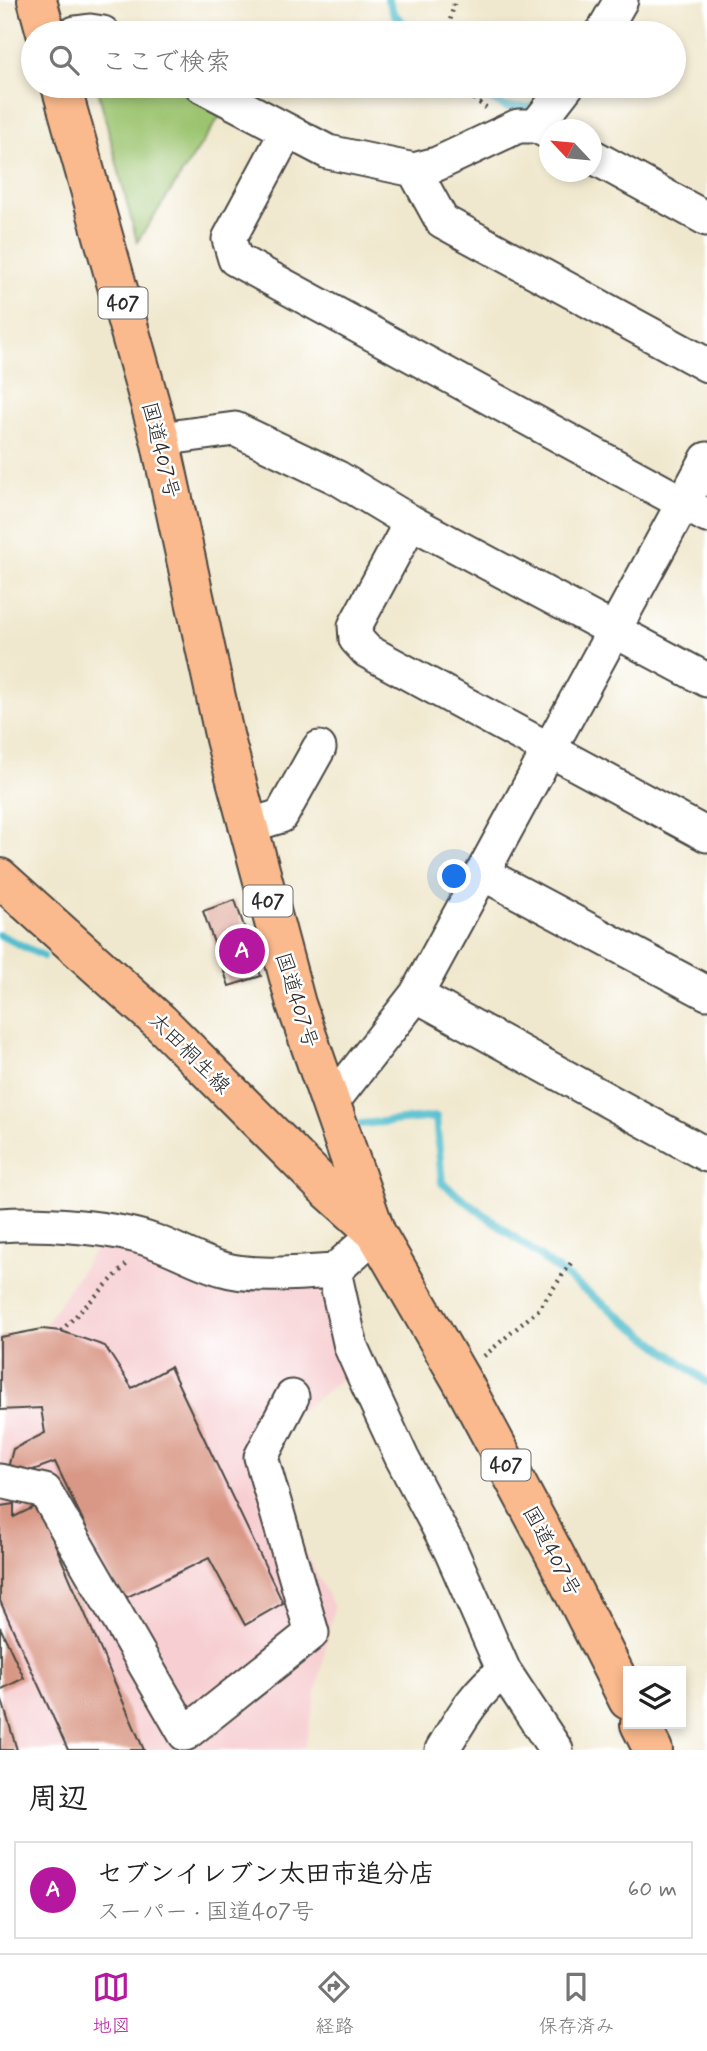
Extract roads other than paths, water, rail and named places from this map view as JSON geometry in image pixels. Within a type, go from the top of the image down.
[{"type":"main road","points":[[37,0],[43,21]]},
{"type":"main road","name":"国道407号","points":[[64,98],[160,439],[225,739],[296,1004],[376,1233],[555,1555],[623,1690]]},
{"type":"main road","name":"太田桐生線","points":[[0,878],[160,1022],[326,1188],[376,1233]]},
{"type":"main road","points":[[642,1729],[653,1750]]},
{"type":"street","points":[[610,21],[621,0]]},
{"type":"street","points":[[224,98],[328,152],[414,170],[437,164],[517,126],[539,129]]},
{"type":"street","points":[[549,119],[560,98]]},
{"type":"street","points":[[286,131],[229,239],[235,259],[695,510]]},
{"type":"street","points":[[602,161],[707,219]]},
{"type":"street","points":[[414,170],[442,221],[707,365]]},
{"type":"street","points":[[160,439],[235,429],[338,478],[411,522],[707,680]]},
{"type":"street","points":[[328,1095],[340,1092],[416,995],[614,630],[695,510],[707,458]]},
{"type":"street","points":[[411,522],[355,626],[356,639],[367,651],[707,835]]},
{"type":"street","points":[[248,826],[281,816],[319,748]]},
{"type":"street","points":[[482,873],[707,993]]},
{"type":"street","points":[[416,995],[707,1154]]},
{"type":"street","points":[[0,1224],[24,1223],[107,1231],[151,1240],[224,1270],[282,1274],[334,1271],[376,1233]]},
{"type":"street","points":[[334,1271],[351,1347],[402,1458],[451,1551],[504,1671],[556,1750]]},
{"type":"street","points":[[0,1481],[45,1491],[181,1742],[312,1633],[261,1457],[292,1397]]},
{"type":"street","points":[[442,1750],[472,1700],[504,1671]]},
{"type":"waterway","points":[[388,0],[394,14],[401,21]]},
{"type":"waterway","points":[[489,98],[506,107],[529,107]]},
{"type":"waterway","points":[[0,935],[43,956]]},
{"type":"waterway","points":[[361,1124],[436,1117],[442,1183],[707,1382]]},
{"type":"place","name":"セブンイレブン太田市追分店","points":[[242,951]]}]
